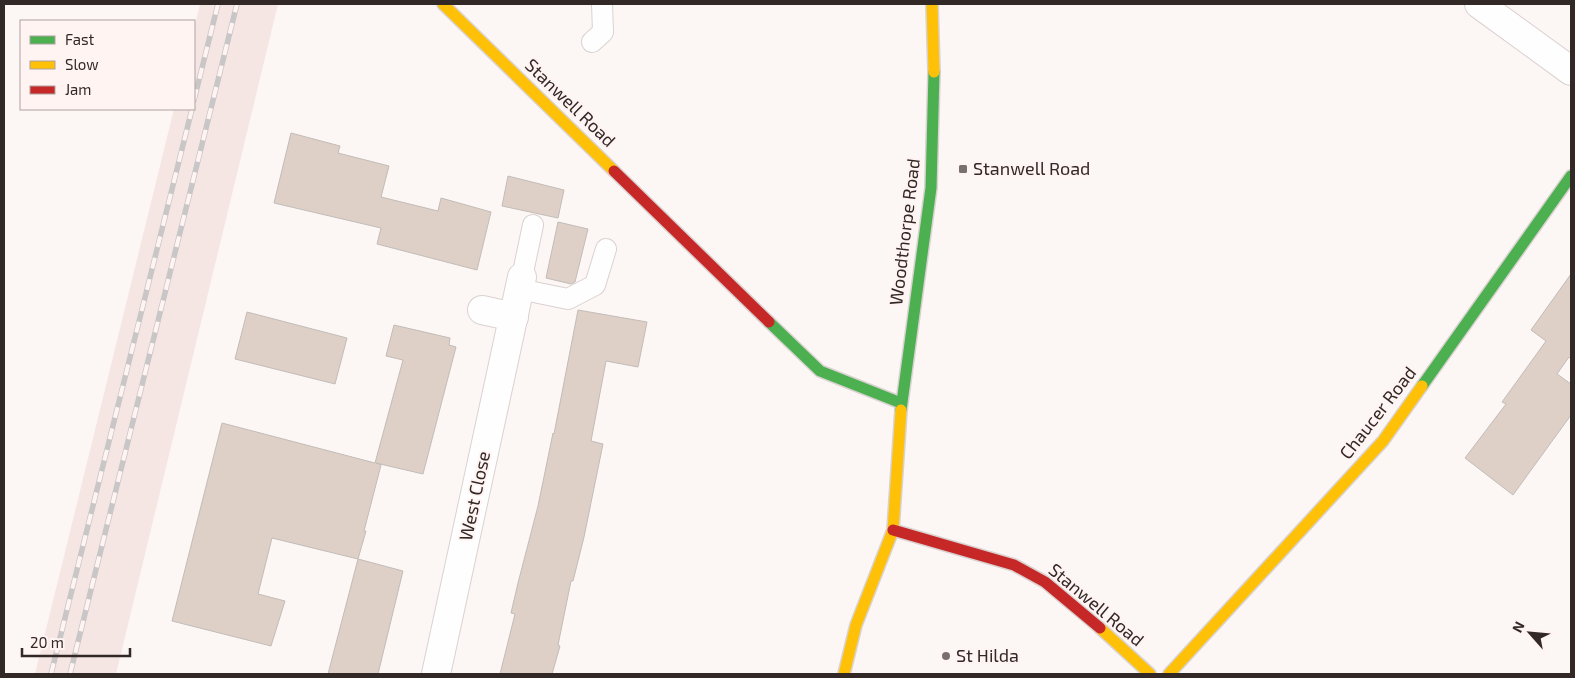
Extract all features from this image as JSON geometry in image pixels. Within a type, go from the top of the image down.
[{"type":"street","name":"Stanwell Road","points":[[442,4],[820,371],[901,402]]},
{"type":"street","name":"Woodthorpe Road","points":[[901,402],[931,188],[934,74],[932,4]]},
{"type":"street","points":[[1479,4],[1571,71]]},
{"type":"street","name":"Chaucer Road","points":[[1169,674],[1383,441],[1571,176]]},
{"type":"street","name":"West Close","points":[[436,674],[521,283]]},
{"type":"street","points":[[482,310],[514,317]]},
{"type":"street","points":[[844,674],[856,625],[893,530],[901,402]]},
{"type":"street","name":"Stanwell Road","points":[[893,530],[1014,565],[1045,582],[1086,615],[1150,674]]},
{"type":"lane","points":[[592,42],[603,32],[602,4]]},
{"type":"lane","points":[[533,224],[521,283],[568,299],[595,285],[606,249]]},
{"type":"shaded area","points":[[200,4],[278,4],[116,674],[35,674],[174,110],[195,110],[195,25]]},
{"type":"building","points":[[291,133],[340,146],[338,153],[389,166],[381,197],[438,211],[441,198],[491,212],[477,270],[377,244],[381,228],[274,203]]},
{"type":"building","points":[[508,176],[564,190],[558,218],[502,206]]},
{"type":"building","points":[[558,222],[588,229],[575,282],[571,284],[546,278]]},
{"type":"building","points":[[1571,274],[1571,359],[1569,357],[1557,374],[1571,384],[1571,415],[1513,495],[1465,458],[1506,404],[1502,402],[1546,341],[1531,330]]},
{"type":"building","points":[[578,310],[647,322],[638,367],[606,361],[591,441],[603,444],[584,537],[573,581],[571,581],[558,645],[560,646],[552,674],[500,674],[515,614],[511,613],[554,434]]},
{"type":"building","points":[[247,312],[347,338],[335,384],[235,359]]},
{"type":"building","points":[[394,325],[450,338],[449,345],[456,347],[423,474],[376,463],[381,465],[358,559],[272,538],[258,594],[285,601],[271,646],[172,621],[222,423],[375,463],[403,360],[386,356]]},
{"type":"building","points":[[358,559],[403,571],[378,674],[328,674]]},
{"type":"railway","points":[[195,96],[218,4]]},
{"type":"railway","points":[[70,674],[237,4]]},
{"type":"railway","points":[[51,674],[192,110]]},
{"type":"traffic: fast","points":[[901,410],[931,188],[934,72]]},
{"type":"traffic: fast","points":[[1422,386],[1571,176]]},
{"type":"traffic: fast","points":[[769,322],[820,371],[901,403]]},
{"type":"traffic: slow","points":[[443,4],[614,171]]},
{"type":"traffic: slow","points":[[932,4],[934,72]]},
{"type":"traffic: slow","points":[[1169,674],[1383,441],[1422,386]]},
{"type":"traffic: slow","points":[[844,674],[856,625],[893,530],[901,410]]},
{"type":"traffic: slow","points":[[1100,628],[1150,674]]},
{"type":"traffic: jam","points":[[614,171],[769,322]]},
{"type":"traffic: jam","points":[[893,530],[1014,565],[1045,582],[1100,628]]},
{"type":"place","name":"Stanwell Road","points":[[963,169]]},
{"type":"place","name":"St Hilda","points":[[946,656]]}]
